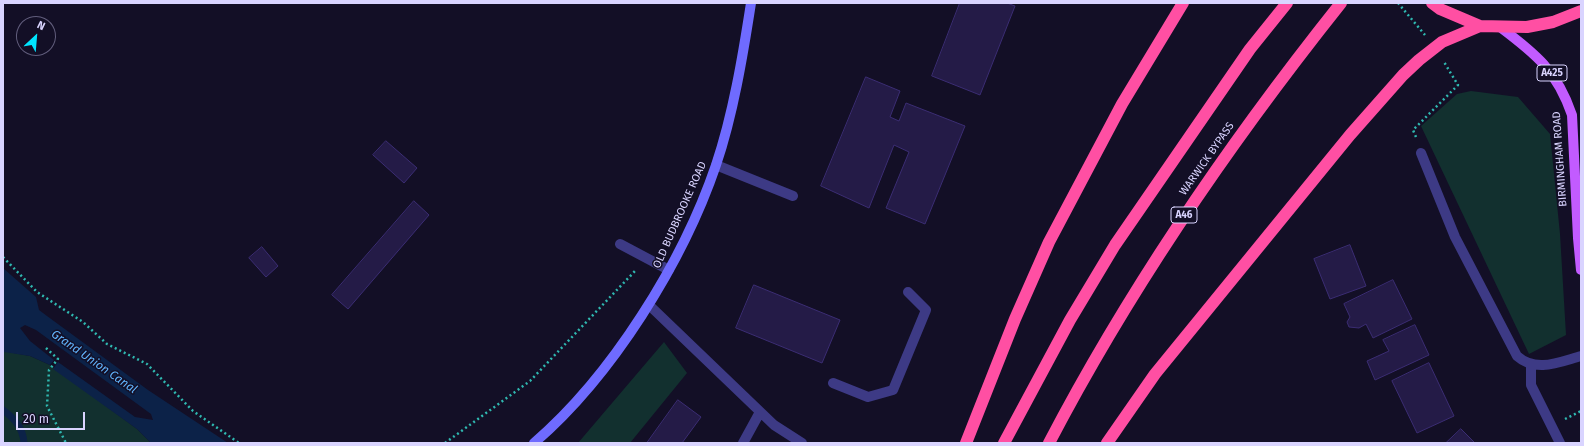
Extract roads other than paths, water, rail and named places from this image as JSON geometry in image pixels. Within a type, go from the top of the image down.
[{"type":"highway","points":[[966,443],[1015,319],[1049,242],[1122,104],[1183,3]]},
{"type":"highway","points":[[1004,443],[1070,320],[1115,245],[1250,49],[1287,3]]},
{"type":"highway","name":"WARWICK BYPASS","points":[[1049,443],[1098,353],[1174,230],[1234,142],[1341,3]]},
{"type":"highway","points":[[1432,3],[1440,9],[1480,26],[1527,27],[1553,22],[1581,11]]},
{"type":"highway","points":[[1108,443],[1155,374],[1350,136],[1403,75],[1423,56],[1442,42],[1480,26]]},
{"type":"main road","name":"BIRMINGHAM ROAD","points":[[1500,27],[1544,64],[1563,90],[1572,115],[1581,270]]},
{"type":"street","name":"OLD BUDBROOKE ROAD","points":[[534,443],[565,412],[599,373],[649,304],[669,270],[703,198],[716,165],[739,71],[752,3]]},
{"type":"street","points":[[1421,153],[1455,237],[1513,350],[1521,360],[1531,365],[1542,366],[1581,356]]},
{"type":"street","points":[[716,165],[793,196]]},
{"type":"street","points":[[620,244],[669,270]]},
{"type":"street","points":[[833,383],[868,397],[893,390],[926,310],[908,292]]},
{"type":"street","points":[[649,304],[774,425],[802,443]]},
{"type":"street","points":[[1531,365],[1531,385],[1560,443]]},
{"type":"street","points":[[743,443],[760,412]]},
{"type":"water","name":"Grand Union Canal","points":[[3,268],[36,297],[39,310],[148,390],[228,443],[151,443],[137,429],[53,369],[58,362],[135,417],[153,420],[151,414],[36,330],[25,325],[20,328],[30,341],[54,360],[50,365],[30,356],[4,352]]},
{"type":"waterway","points":[[3,410],[18,424],[24,443]]}]
